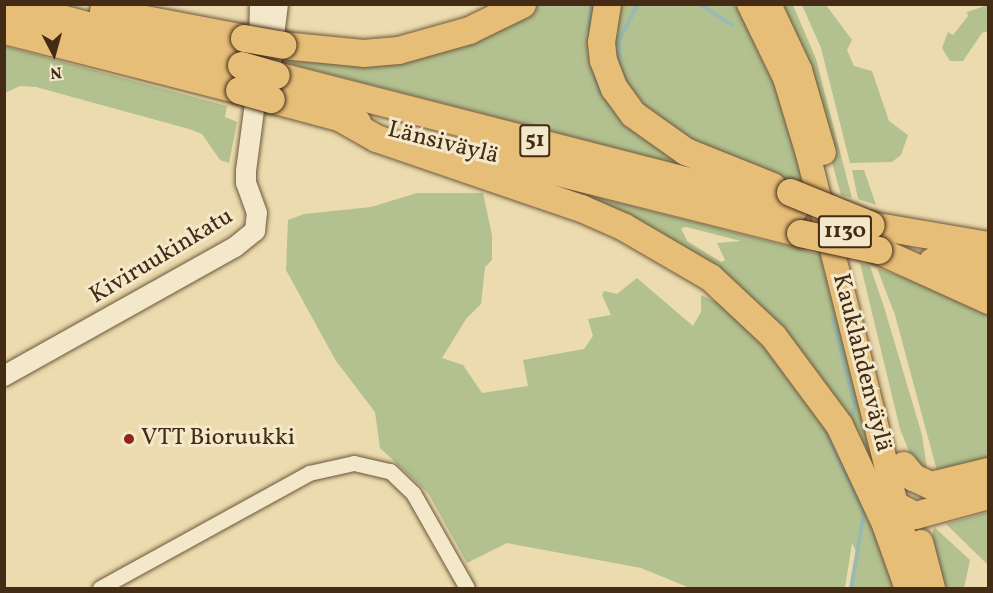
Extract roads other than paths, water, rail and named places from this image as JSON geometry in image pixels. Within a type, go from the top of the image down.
[{"type":"highway","name":"Länsiväylä","points":[[7,4],[240,78],[795,211],[874,238],[988,271]]},
{"type":"highway","points":[[70,4],[282,45],[353,52],[398,50],[470,30],[522,4]]},
{"type":"highway","points":[[607,4],[601,42],[603,60],[614,88],[633,114],[685,151],[795,211],[874,238],[988,300]]},
{"type":"highway","name":"Länsiväylä","points":[[4,30],[240,78]]},
{"type":"highway","name":"Länsiväylä","points":[[274,87],[339,117],[795,211]]},
{"type":"highway","points":[[339,117],[376,138],[581,208],[624,227],[710,277],[773,336],[839,425],[884,520],[908,588]]},
{"type":"highway","name":"Länsiväylä","points":[[874,238],[988,245]]},
{"type":"highway","points":[[903,465],[913,477],[930,485],[988,471]]},
{"type":"highway","points":[[905,510],[988,495]]},
{"type":"main road","name":"Kauklahdenväylä","points":[[749,4],[785,78],[808,154],[905,510],[933,588]]},
{"type":"main road","name":"Kauklahdenväylä","points":[[769,4],[800,70],[815,119],[903,465],[905,510],[918,588]]},
{"type":"street","name":"Kiviruukinkatu","points":[[4,376],[247,239],[258,219],[246,183],[253,131],[260,4]]},
{"type":"street","name":"Kiviruukinkatu","points":[[253,131],[273,67],[278,4]]},
{"type":"street","points":[[100,588],[309,473],[354,463],[390,471],[413,494],[467,588]]},
{"type":"waterway","points":[[589,31],[592,4]]},
{"type":"waterway","points":[[630,88],[619,65],[619,40],[638,4]]},
{"type":"waterway","points":[[699,4],[732,25]]},
{"type":"waterway","points":[[592,68],[600,93]]},
{"type":"waterway","points":[[833,318],[855,406],[852,415]]},
{"type":"waterway","points":[[825,430],[864,513],[851,588]]},
{"type":"place","name":"VTT Bioruukki","points":[[129,439]]}]
